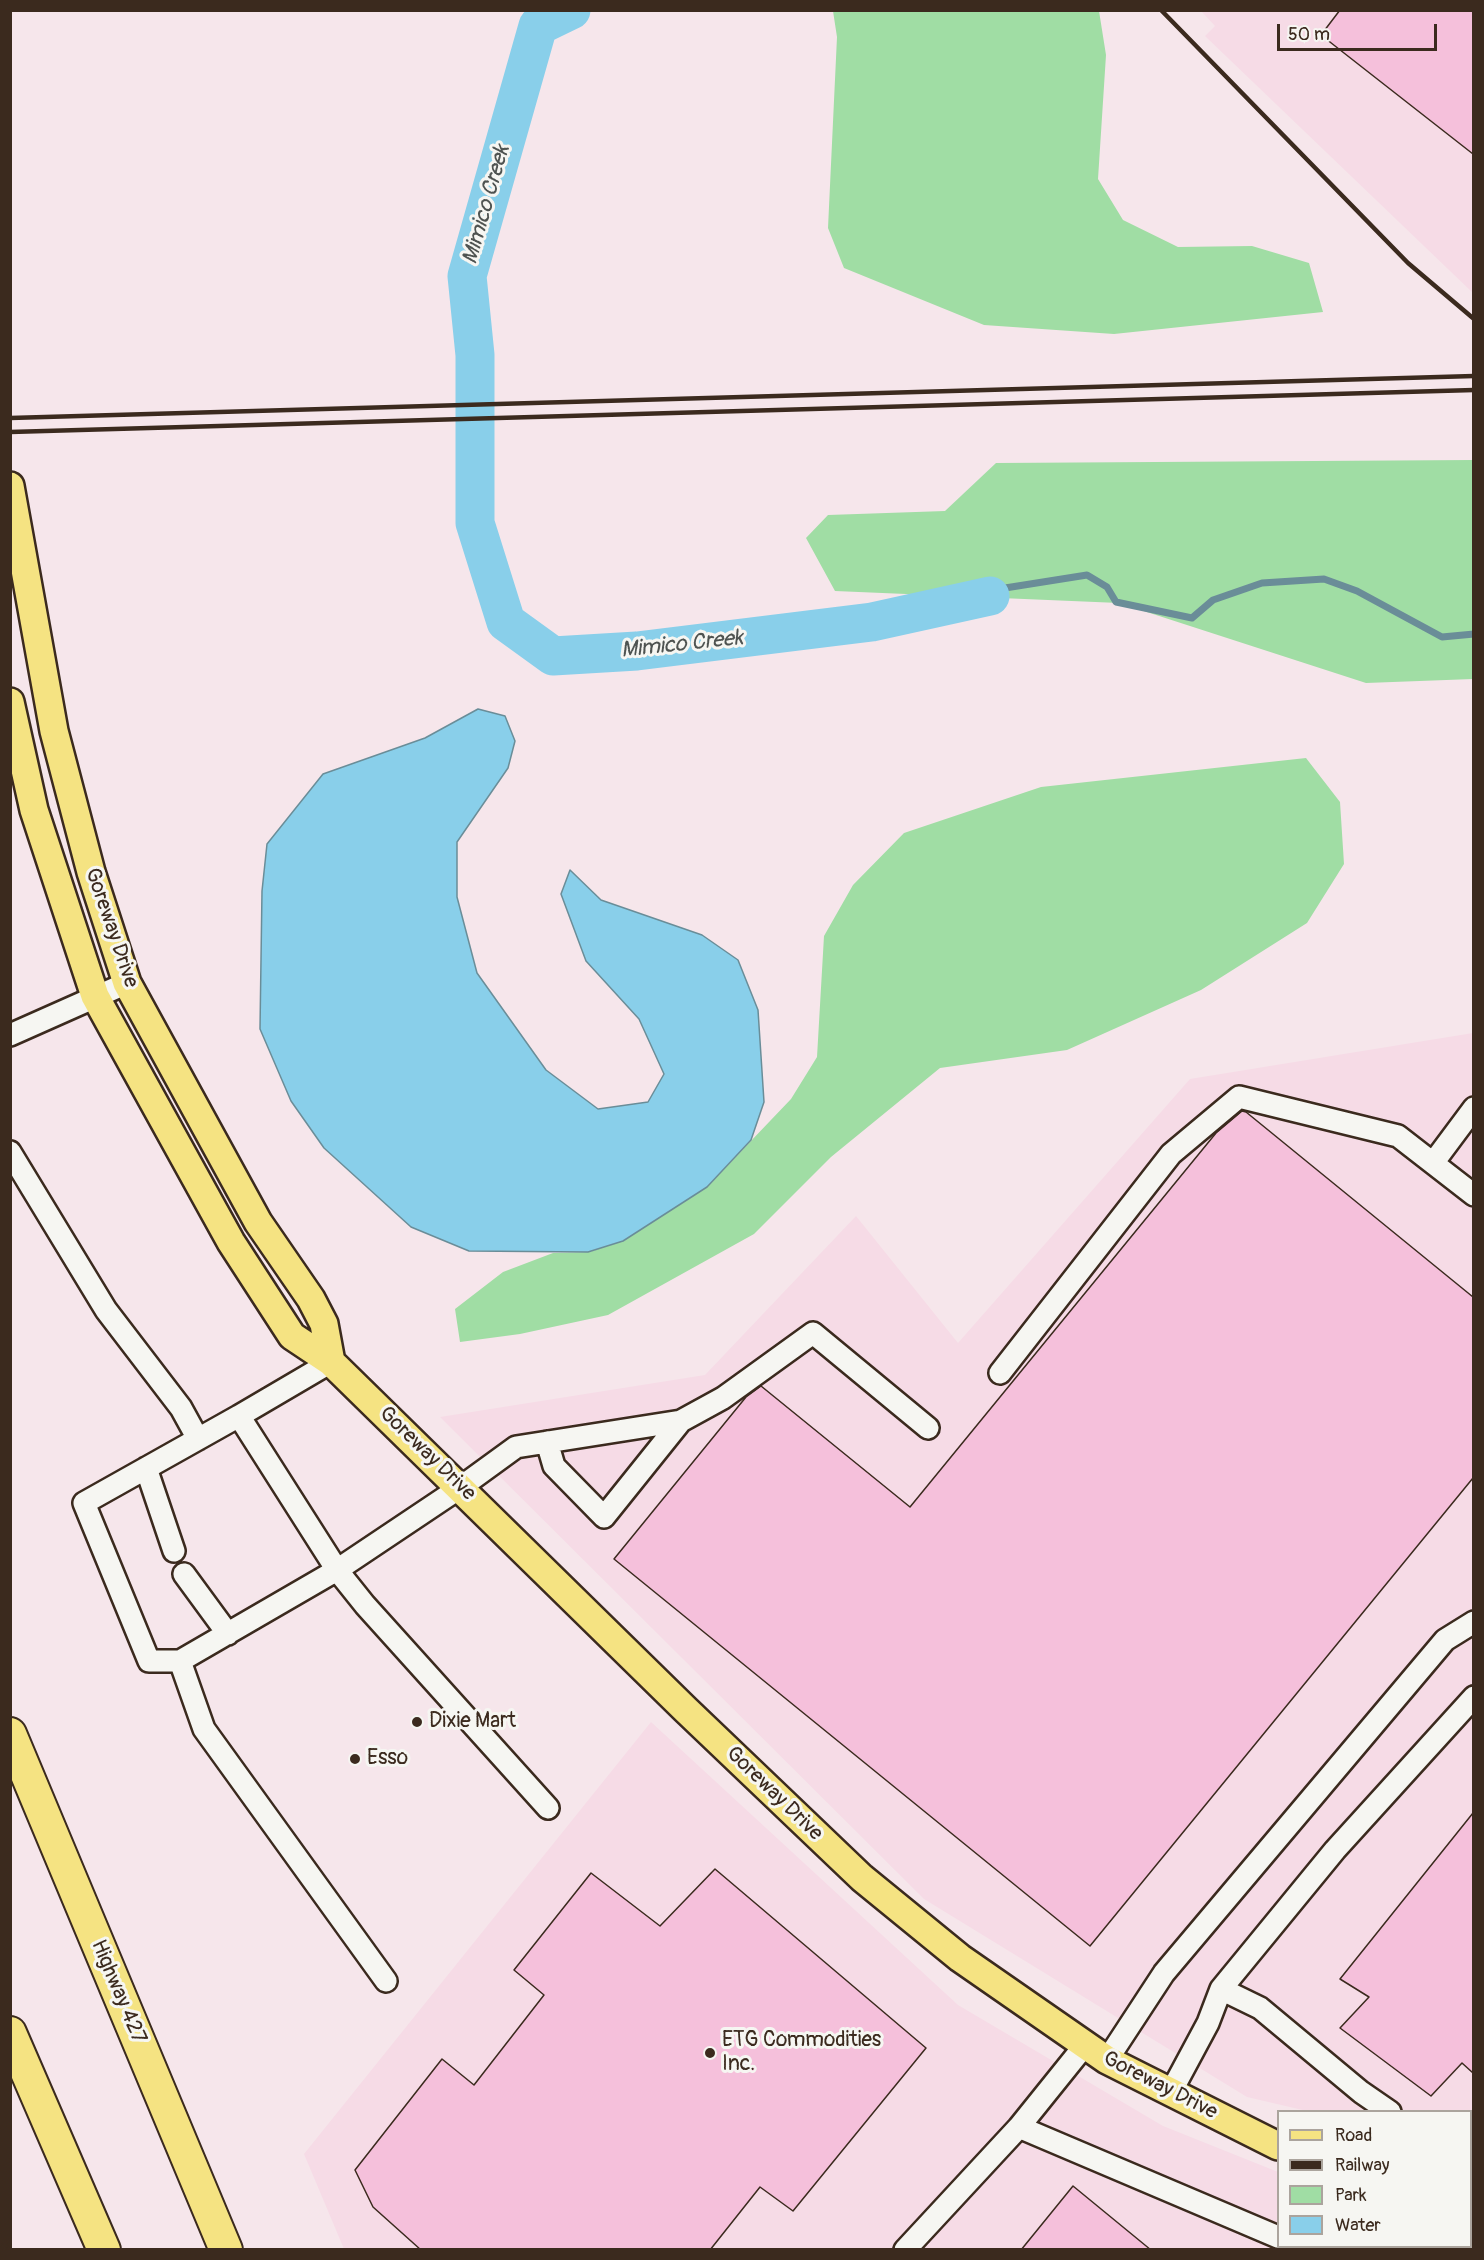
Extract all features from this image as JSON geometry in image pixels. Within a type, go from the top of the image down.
[{"type":"highway","name":"Highway 427","points":[[10,1734],[226,2250]]},
{"type":"highway","points":[[10,2033],[104,2250]]},
{"type":"main road","name":"Goreway Drive","points":[[10,486],[54,731],[91,872],[127,982],[258,1222],[315,1307],[324,1324],[331,1362]]},
{"type":"main road","name":"Goreway Drive","points":[[10,702],[34,810],[96,996],[231,1242],[292,1335],[331,1362],[685,1709],[862,1878],[960,1958],[1096,2052],[1277,2145]]},
{"type":"street","points":[[10,1035],[127,982]]},
{"type":"street","points":[[1000,1372],[1171,1154],[1239,1097],[1398,1136],[1473,1195]]},
{"type":"street","points":[[1433,1163],[1473,1108]]},
{"type":"street","points":[[10,1152],[106,1310],[181,1408],[198,1439]]},
{"type":"street","points":[[331,1362],[84,1503],[149,1661],[180,1661],[228,1634],[337,1570],[461,1487],[516,1447],[681,1421],[723,1398],[813,1333],[928,1428]]},
{"type":"street","points":[[239,1416],[337,1570],[365,1605],[549,1808]]},
{"type":"street","points":[[548,1442],[554,1466],[604,1517],[681,1421]]},
{"type":"street","points":[[146,1468],[174,1551]]},
{"type":"street","points":[[184,1574],[228,1634]]},
{"type":"street","points":[[905,2250],[1019,2127],[1096,2052],[1445,1640],[1473,1622]]},
{"type":"street","points":[[180,1661],[204,1729],[386,1981]]},
{"type":"street","points":[[1171,2092],[1208,2023],[1221,1989],[1335,1850],[1473,1697]]},
{"type":"street","points":[[1221,1989],[1260,2008],[1361,2092],[1387,2110]]},
{"type":"street","points":[[1019,2127],[1277,2236]]},
{"type":"shaded area","points":[[1201,11],[1473,11],[1473,293],[1205,36],[1215,26]]},
{"type":"shaded area","points":[[1473,1033],[1473,2151],[1472,2110],[1303,2110],[1247,2097],[924,1899],[440,1417],[705,1375],[856,1216],[958,1343],[1190,1079]]},
{"type":"shaded area","points":[[651,1722],[958,2005],[1163,2126],[1277,2172],[1277,2248],[1472,2248],[1472,2236],[1473,2249],[344,2249],[304,2154]]},
{"type":"green space","points":[[833,11],[1099,11],[1106,55],[1098,179],[1123,220],[1178,247],[1252,246],[1309,263],[1323,312],[1114,334],[984,325],[844,268],[828,228],[837,37]]},
{"type":"green space","points":[[1473,460],[1473,679],[1366,683],[1119,603],[835,591],[806,538],[828,515],[945,511],[996,463]]},
{"type":"green space","points":[[1306,758],[1340,802],[1344,864],[1307,923],[1201,990],[1067,1050],[940,1068],[831,1157],[754,1234],[608,1315],[520,1334],[460,1342],[455,1309],[503,1272],[553,1253],[589,1252],[623,1241],[707,1187],[791,1099],[817,1057],[824,936],[853,885],[904,833],[1041,787]]},
{"type":"water","points":[[478,709],[505,716],[515,741],[508,768],[457,842],[457,897],[477,973],[546,1070],[598,1109],[648,1102],[664,1074],[639,1019],[586,961],[561,894],[570,870],[601,900],[702,935],[738,960],[758,1010],[764,1102],[751,1140],[707,1187],[623,1241],[588,1252],[469,1251],[411,1227],[324,1148],[291,1101],[260,1029],[262,891],[267,844],[323,774],[425,738]]},
{"type":"building","points":[[1340,10],[1473,10],[1473,154],[1321,35]]},
{"type":"building","points":[[1242,1111],[1473,1297],[1473,1478],[1090,1946],[614,1559],[746,1397],[761,1386],[910,1507],[1216,1133]]},
{"type":"building","points":[[1473,1813],[1473,2073],[1462,2063],[1431,2096],[1340,2028],[1369,1997],[1340,1979]]},
{"type":"building","name":"ETG Commodities Inc.","points":[[715,1869],[926,2048],[793,2211],[760,2187],[710,2250],[421,2250],[373,2207],[355,2170],[442,2059],[474,2085],[544,1995],[514,1970],[591,1873],[660,1926]]},
{"type":"building","points":[[1073,2186],[1151,2250],[1021,2250]]},
{"type":"waterway","name":"Mimico Creek","points":[[571,10],[538,26],[467,276],[475,355],[475,523],[506,622],[553,656],[637,651],[872,622],[990,596]]},
{"type":"waterway","name":"Mimico Creek","points":[[990,596],[1005,588],[1087,575],[1107,587],[1116,602],[1192,618],[1213,600],[1262,583],[1324,579],[1357,591],[1442,637],[1474,634]]},
{"type":"railway","points":[[1161,10],[1408,263],[1474,319]]},
{"type":"railway","points":[[10,418],[1474,376]]},
{"type":"railway","points":[[10,432],[1474,390]]},
{"type":"place","name":"Dixie Mart","points":[[417,1722]]},
{"type":"place","name":"Esso","points":[[355,1759]]},
{"type":"place","name":"ETG Commodities Inc.","points":[[710,2053]]}]
